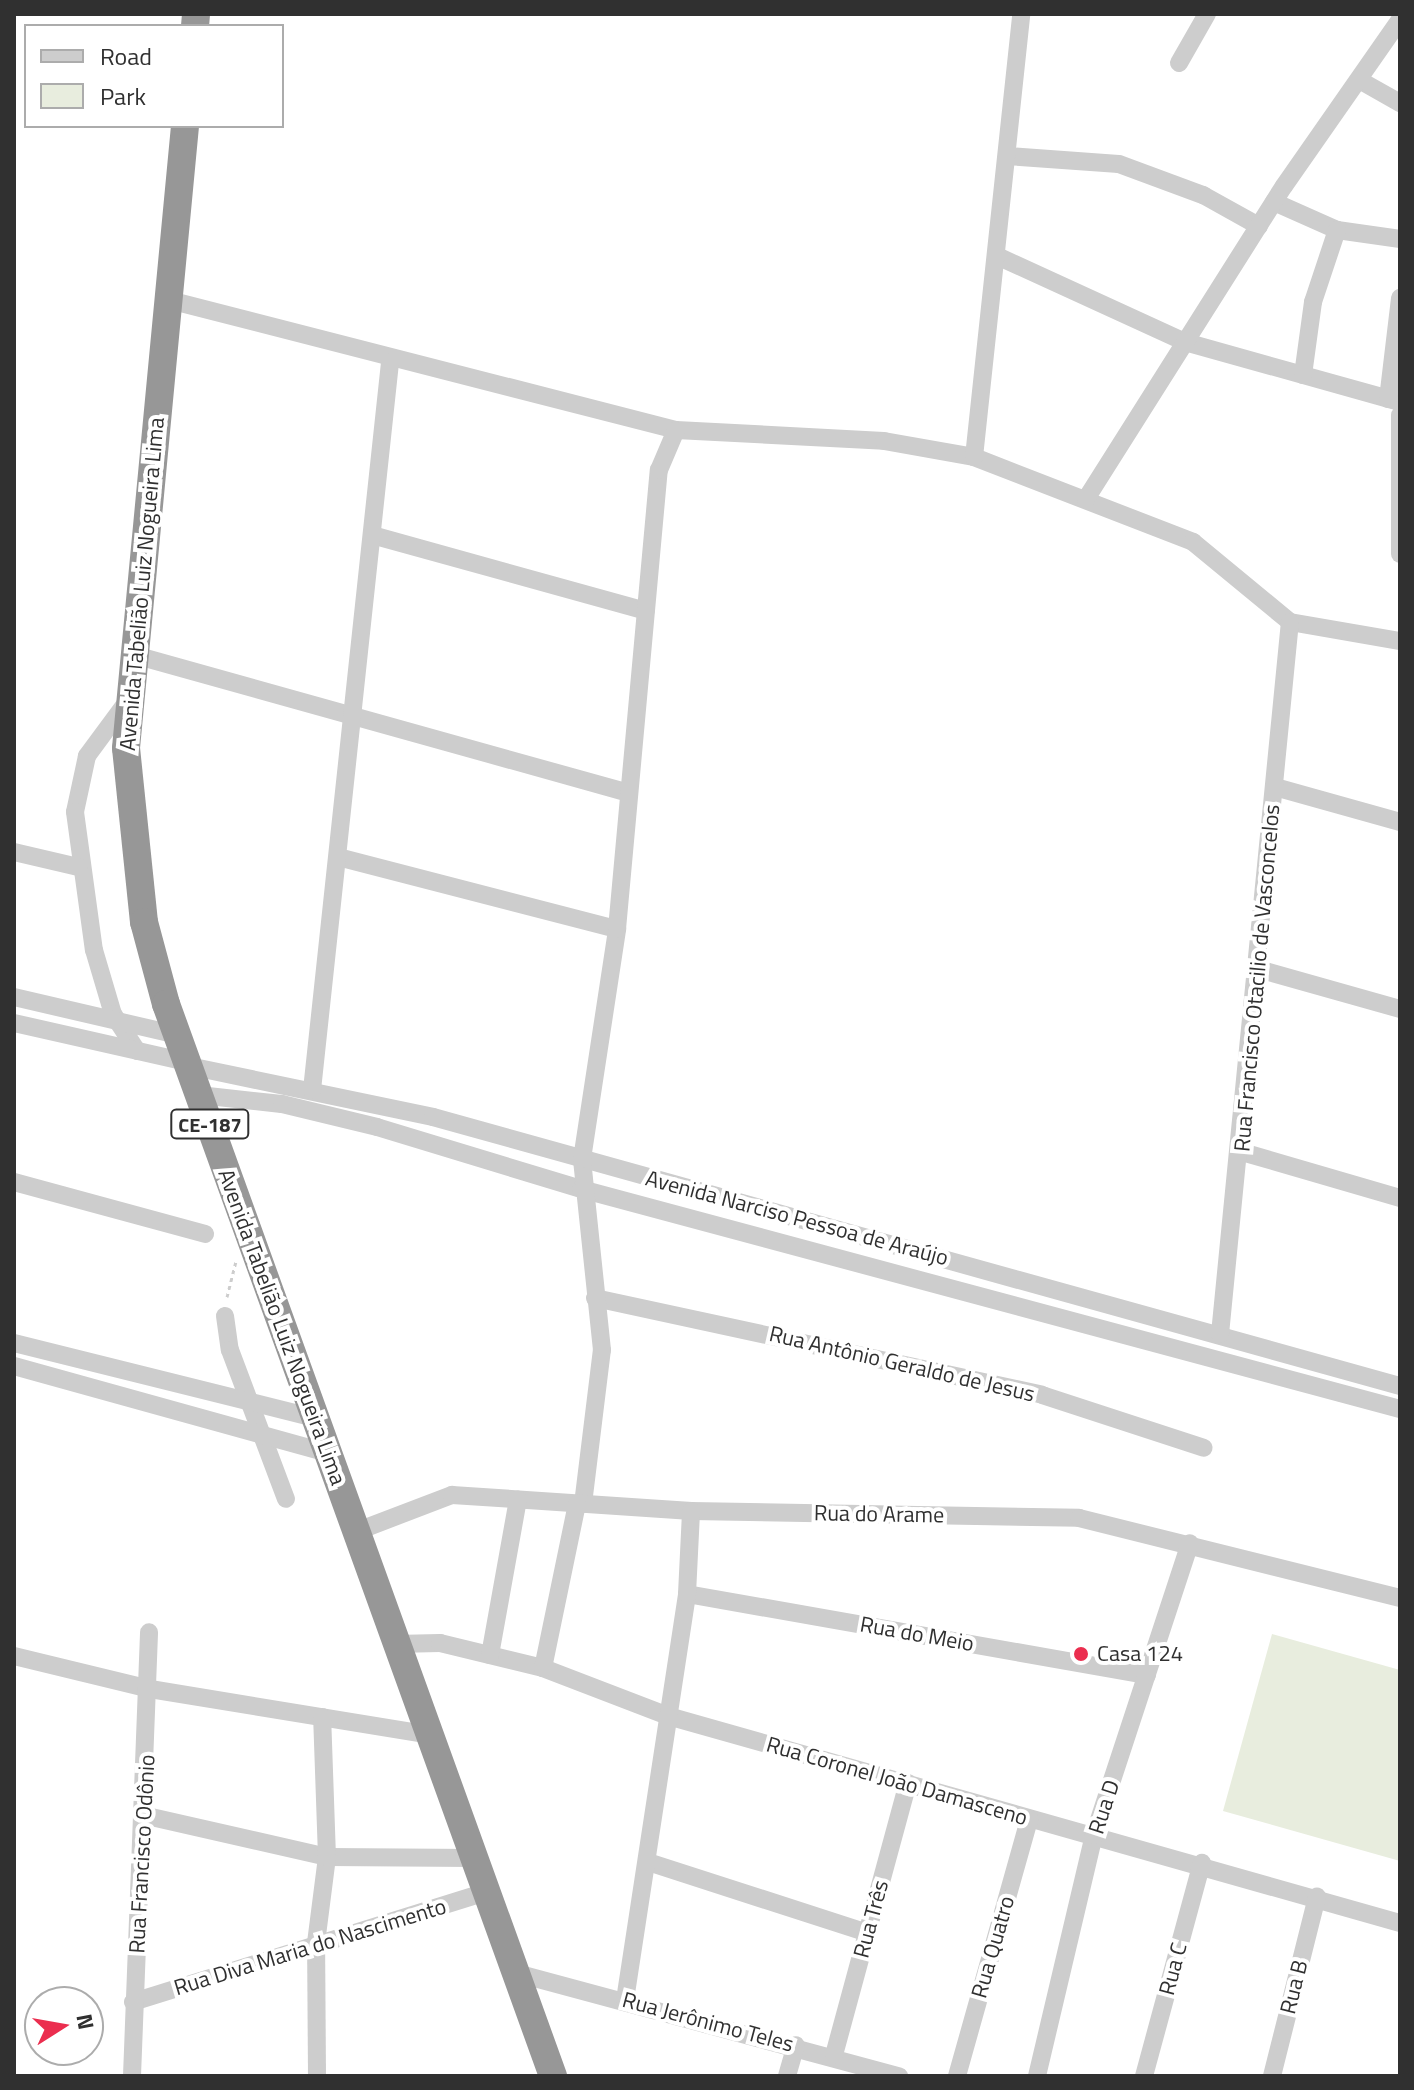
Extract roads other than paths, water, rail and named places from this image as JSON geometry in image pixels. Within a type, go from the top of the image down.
[{"type":"highway","name":"Avenida Tabelião Luiz Nogueira Lima","points":[[185,128],[131,654],[131,839],[144,922],[177,1035],[553,2076]]},
{"type":"street","points":[[974,457],[1021,14]]},
{"type":"street","points":[[1179,63],[1207,14]]},
{"type":"street","points":[[1086,499],[1274,202],[1361,81],[1400,20]]},
{"type":"street","points":[[1361,81],[1400,103]]},
{"type":"street","points":[[1007,156],[1119,164],[1259,226]]},
{"type":"street","points":[[1274,202],[1337,230],[1400,239]]},
{"type":"street","points":[[1303,375],[1313,302],[1337,230]]},
{"type":"street","points":[[997,256],[1185,342],[1394,400],[1400,298]]},
{"type":"street","points":[[169,300],[390,362],[676,430],[884,441],[974,457],[1193,542],[1290,622],[1400,641]]},
{"type":"street","points":[[312,1090],[355,717],[390,362]]},
{"type":"street","points":[[1400,415],[1400,554]]},
{"type":"street","points":[[543,1668],[580,1504],[602,1350],[581,1189],[582,1159],[617,929],[659,470],[676,430]]},
{"type":"street","points":[[372,535],[646,611]]},
{"type":"street","name":"Rua Francisco Otacilio de Vasconcelos","points":[[1220,1334],[1242,1152],[1290,622]]},
{"type":"street","points":[[131,654],[629,793]]},
{"type":"street","points":[[129,699],[87,756],[75,812],[78,867],[94,950],[119,1021],[137,1051]]},
{"type":"street","points":[[1275,787],[1400,822]]},
{"type":"street","points":[[14,852],[78,867]]},
{"type":"street","points":[[338,857],[617,929]]},
{"type":"street","points":[[1258,969],[1400,1009]]},
{"type":"street","points":[[14,997],[177,1035]]},
{"type":"street","name":"Avenida Narciso Pessoa de Araújo","points":[[14,1023],[312,1090],[582,1159],[1400,1386]]},
{"type":"street","name":"Avenida Narciso Pessoa de Araújo","points":[[199,1095],[309,1109],[581,1189],[1400,1409]]},
{"type":"street","points":[[1242,1152],[1400,1198]]},
{"type":"street","points":[[14,1182],[205,1234]]},
{"type":"street","name":"Rua Antônio Geraldo de Jesus","points":[[595,1298],[1042,1395],[1204,1448]]},
{"type":"street","points":[[225,1316],[251,1406],[286,1499]]},
{"type":"street","points":[[14,1343],[251,1406],[314,1418]]},
{"type":"street","points":[[14,1366],[327,1453]]},
{"type":"street","name":"Rua do Arame","points":[[355,1532],[452,1495],[691,1511],[1079,1518],[1190,1543],[1400,1598]]},
{"type":"street","points":[[490,1655],[518,1499]]},
{"type":"street","points":[[625,2000],[687,1594],[691,1511]]},
{"type":"street","name":"Rua D","points":[[1037,2076],[1094,1835],[1190,1543]]},
{"type":"street","name":"Rua do Meio","points":[[687,1594],[1147,1675]]},
{"type":"street","name":"Rua Francisco Odônio","points":[[132,2076],[133,2002],[147,1816],[149,1632]]},
{"type":"street","name":"Rua Coronel João Damasceno","points":[[395,1644],[440,1643],[543,1668],[668,1716],[1029,1819],[1202,1863],[1400,1923]]},
{"type":"street","points":[[14,1656],[150,1689],[430,1735]]},
{"type":"street","points":[[317,2076],[316,1943],[327,1857],[322,1717]]},
{"type":"street","name":"Rua Três","points":[[834,2055],[908,1783]]},
{"type":"street","points":[[147,1816],[327,1857],[475,1858]]},
{"type":"street","name":"Rua Quatro","points":[[957,2076],[1029,1819]]},
{"type":"street","points":[[648,1862],[868,1933]]},
{"type":"street","name":"Rua C","points":[[1144,2076],[1202,1863]]},
{"type":"street","name":"Rua Diva Maria do Nascimento","points":[[133,2002],[487,1892]]},
{"type":"street","name":"Rua B","points":[[1272,2076],[1317,1897]]},
{"type":"street","name":"Rua Jerônimo Teles","points":[[516,1973],[834,2055],[899,2076]]},
{"type":"street","points":[[787,2076],[796,2045]]},
{"type":"place","name":"Casa 124","points":[[1081,1654]]}]
